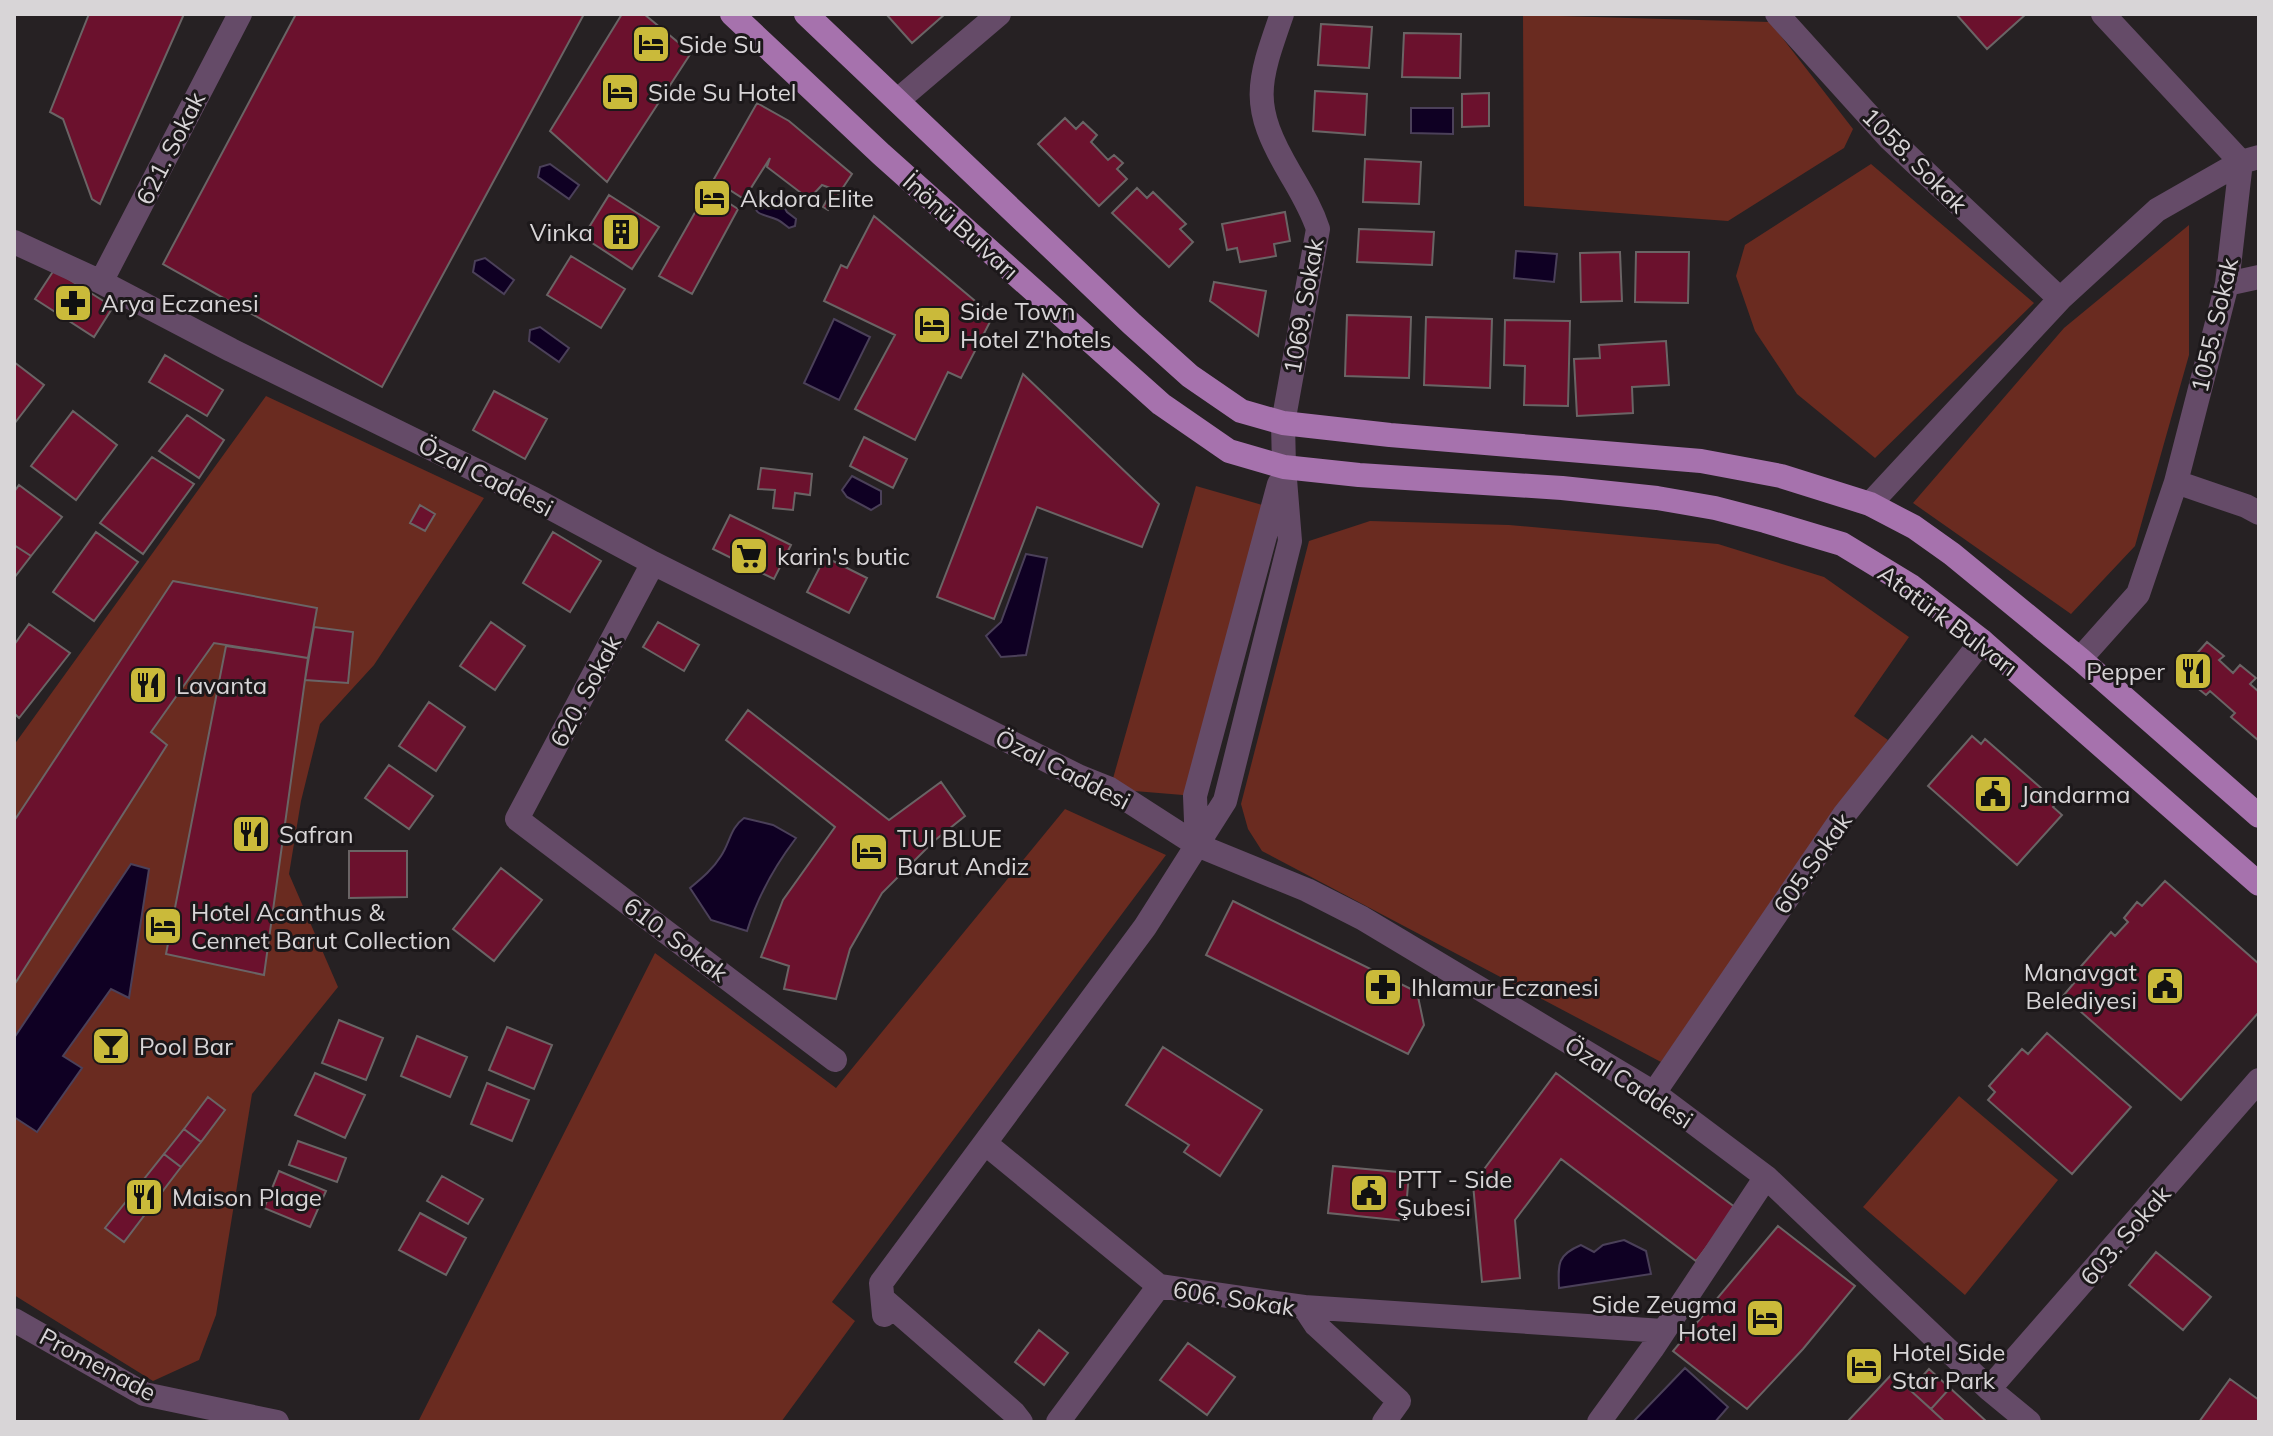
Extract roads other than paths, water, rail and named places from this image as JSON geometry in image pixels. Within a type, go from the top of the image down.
[{"type":"main road","name":"İnönü Bulvarı","points":[[732,14],[881,154],[1161,404],[1229,451],[1284,467]]},
{"type":"main road","name":"İnönü Bulvarı","points":[[806,14],[1190,376],[1241,411],[1283,423]]},
{"type":"main road","points":[[1283,423],[1701,461],[1781,476],[1870,504],[1914,527],[1952,554],[2080,659],[2259,816]]},
{"type":"main road","name":"Atatürk Bulvarı","points":[[1284,467],[1657,498],[1753,517],[1842,544],[1911,586],[1982,641],[2259,884]]},
{"type":"street","name":"621. Sokak","points":[[101,282],[240,14]]},
{"type":"street","points":[[898,100],[999,14]]},
{"type":"street","name":"1069. Sokak","points":[[1197,845],[1195,796],[1284,467],[1283,423],[1318,229],[1312,209],[1270,137],[1260,99],[1264,65],[1282,14]]},
{"type":"street","name":"1058. Sokak","points":[[1777,14],[1889,138],[2060,299]]},
{"type":"street","points":[[1870,504],[2060,299],[2157,210],[2250,160],[2103,14]]},
{"type":"street","name":"1055. Sokak","points":[[2080,659],[2138,594],[2176,482],[2227,284],[2250,160]]},
{"type":"street","name":"Özal Caddesi","points":[[18,249],[101,282],[231,350],[534,499],[653,563],[1080,777],[1110,789],[1197,845],[1307,890],[1362,918],[1654,1093],[1766,1177],[1989,1389],[2029,1422]]},
{"type":"street","points":[[2227,284],[2259,277]]},
{"type":"street","points":[[2176,482],[2259,513]]},
{"type":"street","name":"620. Sokak","points":[[517,819],[653,563]]},
{"type":"street","name":"605.Sokak","points":[[1654,1093],[1844,815],[1982,641]]},
{"type":"street","name":"610. Sokak","points":[[517,819],[835,1060]]},
{"type":"street","points":[[1021,1422],[884,1307],[881,1283],[1145,927],[1197,845]]},
{"type":"street","name":"603. Sokak","points":[[1989,1389],[2259,1080]]},
{"type":"street","name":"606. Sokak","points":[[986,1144],[1159,1286],[1304,1307],[1316,1325],[1399,1401],[1384,1422]]},
{"type":"street","points":[[1599,1422],[1766,1177]]},
{"type":"street","points":[[1058,1422],[1159,1286]]},
{"type":"street","points":[[1304,1307],[1663,1331]]},
{"type":"street","name":"Promenade","points":[[14,1320],[144,1394],[277,1422]]},
{"type":"place","name":"Side Su","points":[[651,44]]},
{"type":"place","name":"Side Su Hotel","points":[[620,92]]},
{"type":"place","name":"Akdora Elite","points":[[712,198]]},
{"type":"place","name":"Vinka","points":[[621,232]]},
{"type":"place","name":"Arya Eczanesi","points":[[73,303]]},
{"type":"place","name":"Side Town Hotel Z'hotels","points":[[932,325]]},
{"type":"place","name":"karin's butic","points":[[749,556]]},
{"type":"place","name":"Pepper","points":[[2193,671]]},
{"type":"place","name":"Lavanta","points":[[148,685]]},
{"type":"place","name":"Jandarma","points":[[1993,794]]},
{"type":"place","name":"Safran","points":[[251,834]]},
{"type":"place","name":"TUI BLUE Barut Andiz","points":[[869,852]]},
{"type":"place","name":"Hotel Acanthus & Cennet Barut Collection","points":[[163,926]]},
{"type":"place","name":"Manavgat Belediyesi","points":[[2165,986]]},
{"type":"place","name":"Ihlamur Eczanesi","points":[[1383,987]]},
{"type":"place","name":"Pool Bar","points":[[111,1046]]},
{"type":"place","name":"PTT - Side Şubesi","points":[[1369,1193]]},
{"type":"place","name":"Maison Plage","points":[[144,1197]]},
{"type":"place","name":"Side Zeugma Hotel","points":[[1765,1318]]},
{"type":"place","name":"Hotel Side Star Park","points":[[1864,1366]]}]
